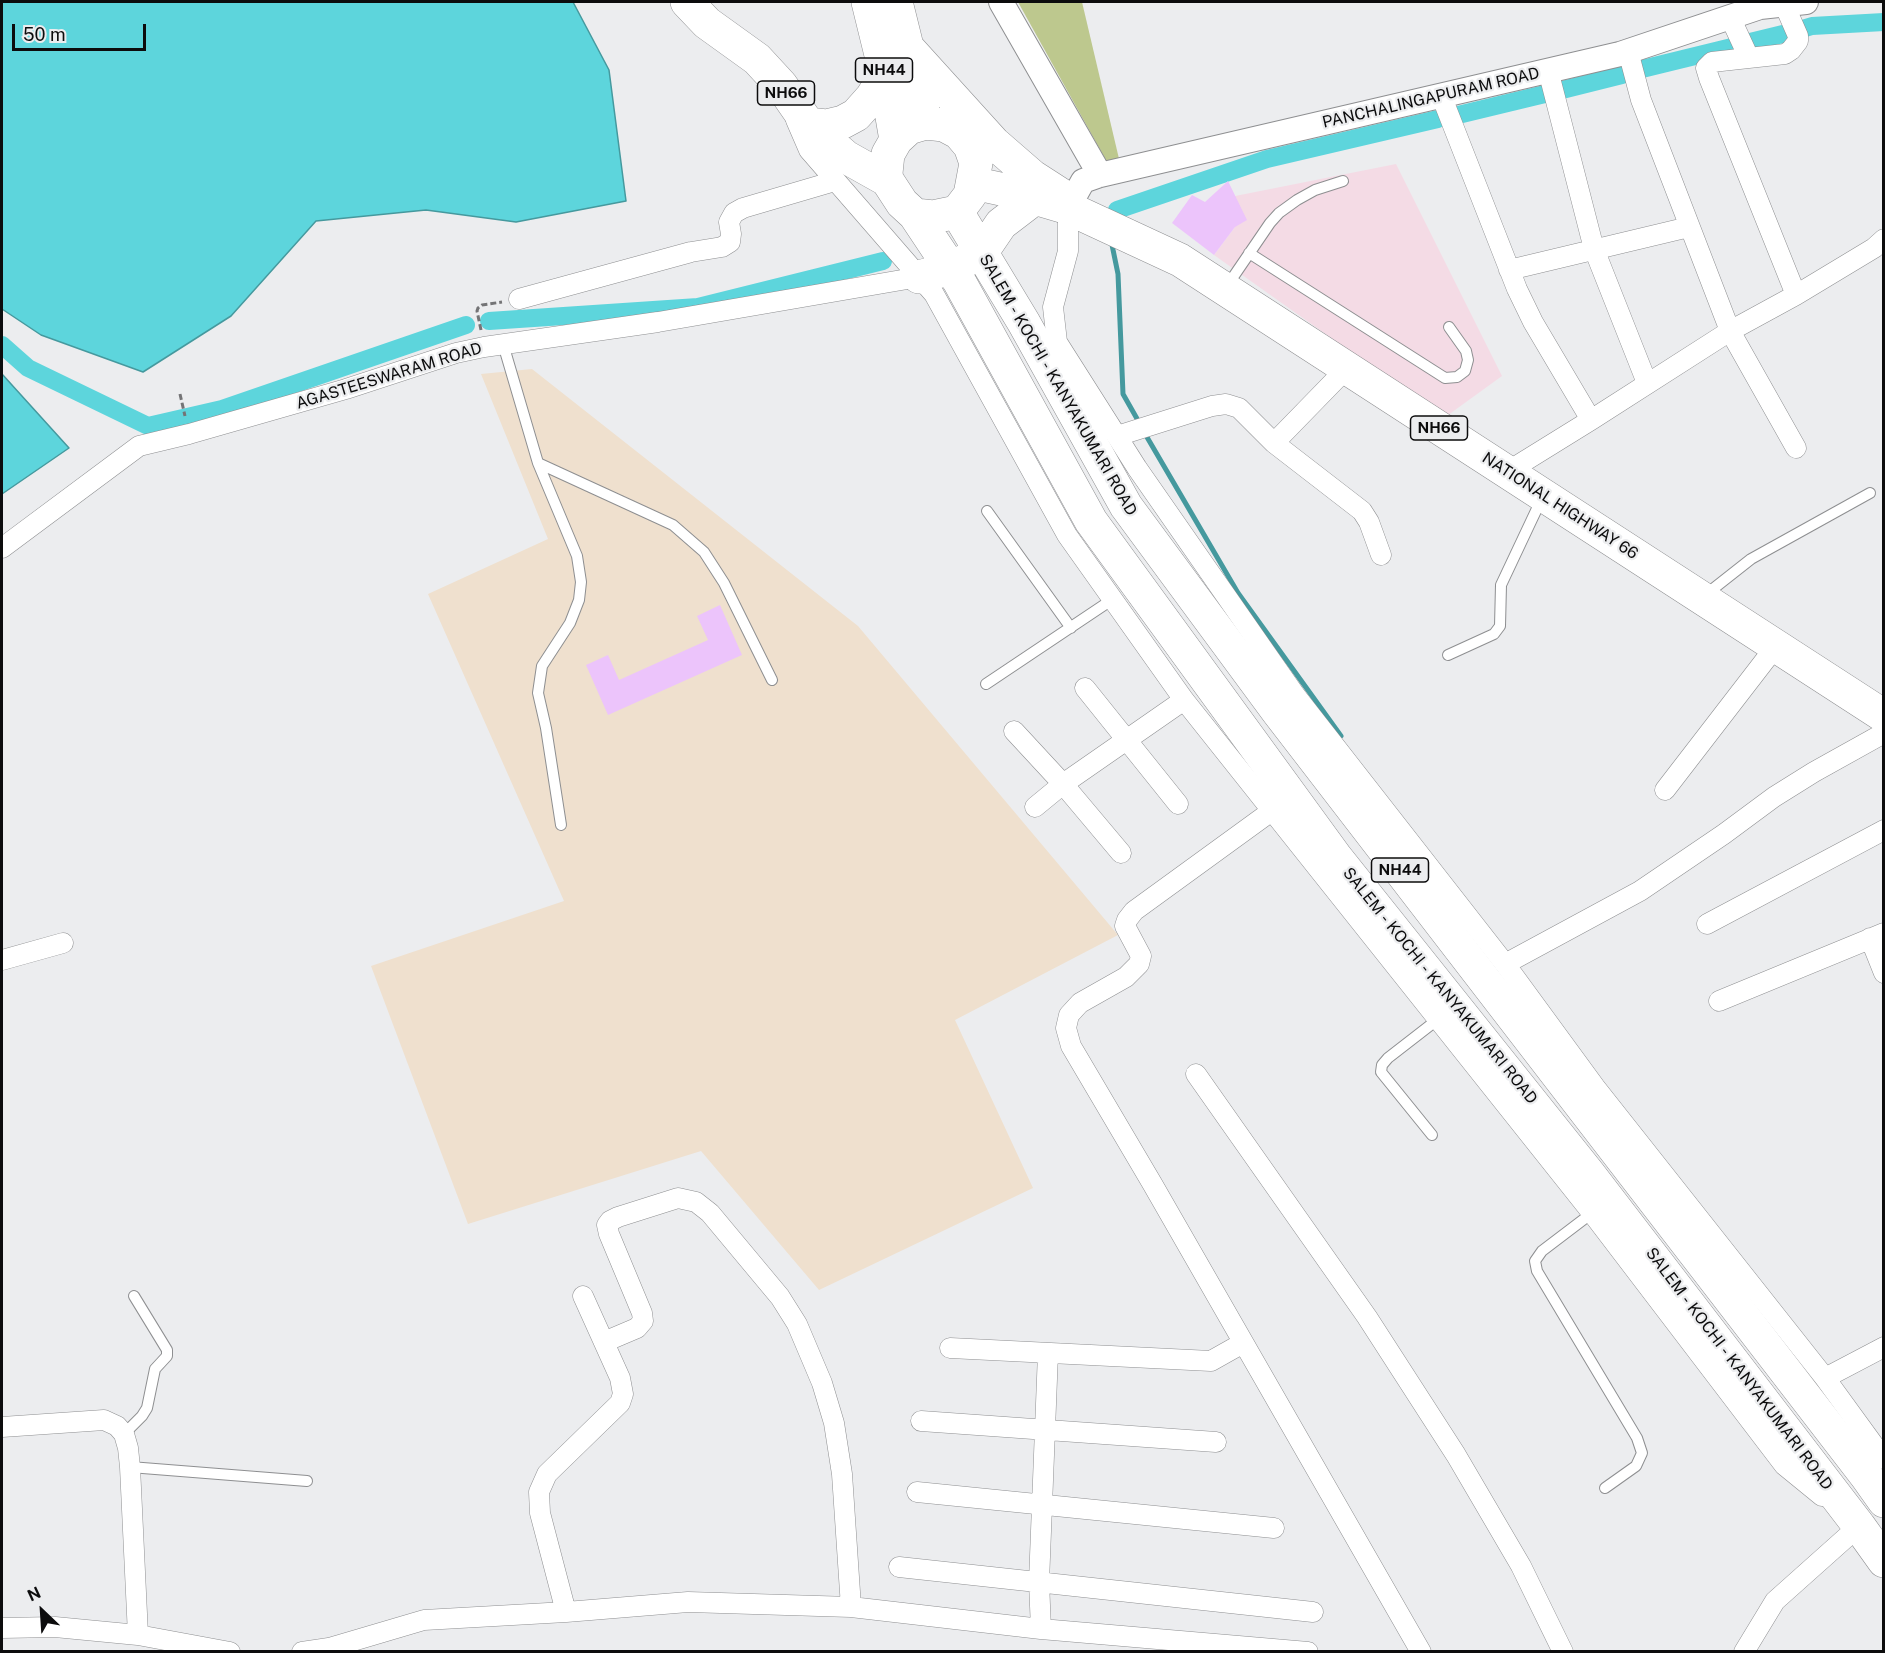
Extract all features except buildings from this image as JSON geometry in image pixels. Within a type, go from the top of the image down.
[{"type":"highway","name":"NH66","points":[[687,2],[707,23],[757,59],[781,85],[808,124],[846,157],[887,180]]},
{"type":"highway","name":"NH44","points":[[868,2],[926,123]]},
{"type":"highway","name":"NH44","points":[[896,2],[896,140],[888,154],[887,180],[903,203],[915,215],[951,268]]},
{"type":"highway","points":[[808,124],[826,126],[843,122],[856,115],[872,97],[895,57],[1032,176],[1070,205]]},
{"type":"highway","points":[[896,140],[909,128],[926,123],[944,125],[959,133],[970,146],[976,163],[970,195],[957,212],[933,217],[915,215]]},
{"type":"highway","name":"NATIONAL HIGHWAY 66","points":[[973,183],[1070,205],[1180,260],[1884,716]]},
{"type":"highway","points":[[919,277],[951,268],[982,252],[1001,224],[1035,198]]},
{"type":"highway","name":"SALEM - KOCHI - KANYAKUMARI ROAD","points":[[957,212],[1024,323],[1125,506],[1285,721],[1884,1500]]},
{"type":"highway","name":"SALEM - KOCHI - KANYAKUMARI ROAD","points":[[951,268],[1091,521],[1335,856],[1589,1174],[1884,1562]]},
{"type":"street","points":[[1001,2],[1100,175]]},
{"type":"street","points":[[1795,3],[1798,41],[1785,54],[1712,62],[1707,68],[1796,295]]},
{"type":"street","name":"PANCHALINGAPURAM ROAD","points":[[1070,205],[1083,182],[1100,175],[1628,51],[1760,7],[1795,3]]},
{"type":"street","points":[[1730,17],[1749,58]]},
{"type":"street","points":[[1628,51],[1641,100],[1730,331],[1796,448]]},
{"type":"street","points":[[1548,70],[1594,249],[1647,383]]},
{"type":"street","points":[[781,85],[808,150],[934,294],[1067,536],[1184,700],[1592,1213],[1784,1464],[1858,1526],[1775,1601],[1744,1652]]},
{"type":"street","points":[[1441,95],[1509,270],[1533,322],[1591,420]]},
{"type":"street","points":[[519,299],[692,252],[722,247],[730,242],[729,222],[734,213],[743,208],[835,181]]},
{"type":"street","points":[[1070,205],[1068,251],[1053,307],[1057,342],[1137,468],[1295,695],[1505,964],[1595,1087],[1825,1378],[1884,1459]]},
{"type":"street","points":[[1509,270],[1689,227]]},
{"type":"street","points":[[1507,472],[1730,331],[1796,295],[1874,248],[1884,239]]},
{"type":"street","name":"AGASTEESWARAM ROAD","points":[[2,549],[139,446],[346,389],[456,353],[494,345],[658,322],[919,277]]},
{"type":"street","points":[[1274,443],[1347,368]]},
{"type":"street","points":[[1117,436],[1212,406],[1226,404],[1239,408],[1274,443],[1362,511],[1369,522],[1381,555]]},
{"type":"street","points":[[1665,790],[1776,646]]},
{"type":"street","points":[[1084,688],[1127,738],[1178,804]]},
{"type":"street","points":[[1035,807],[1127,738],[1184,700]]},
{"type":"street","points":[[1014,731],[1063,784],[1121,853]]},
{"type":"street","points":[[1505,964],[1640,891],[1774,797],[1884,733]]},
{"type":"street","points":[[1273,810],[1134,911],[1125,926],[1141,956],[1139,964],[1126,977],[1080,1003],[1069,1015],[1066,1028],[1071,1046],[1421,1652]]},
{"type":"street","points":[[1707,924],[1884,831]]},
{"type":"street","points":[[1719,1001],[1877,935],[1884,973]]},
{"type":"street","points":[[2,960],[63,943]]},
{"type":"street","points":[[1196,1074],[1367,1317],[1455,1455],[1521,1566],[1563,1652]]},
{"type":"street","points":[[604,1342],[637,1328],[643,1322],[642,1313],[607,1225],[618,1216],[678,1198],[696,1202],[710,1213],[780,1297],[797,1324],[822,1383],[834,1423],[842,1474],[851,1607]]},
{"type":"street","points":[[566,1612],[540,1513],[539,1492],[547,1474],[620,1403],[623,1394],[620,1378],[583,1296]]},
{"type":"street","points":[[950,1347],[1211,1361],[1243,1343]]},
{"type":"street","points":[[1825,1378],[1884,1347]]},
{"type":"street","points":[[1041,1629],[1039,1582],[1048,1353]]},
{"type":"street","points":[[2,1427],[104,1420],[117,1426],[124,1434],[130,1467],[138,1635]]},
{"type":"street","points":[[921,1421],[1216,1442]]},
{"type":"street","points":[[917,1492],[1274,1528]]},
{"type":"street","points":[[899,1567],[1313,1612]]},
{"type":"street","points":[[303,1652],[329,1648],[424,1620],[688,1602],[851,1607],[1041,1629],[1308,1652]]},
{"type":"street","points":[[2,1628],[56,1627],[138,1635],[230,1652]]},
{"type":"lane","points":[[1225,289],[1270,223],[1280,213],[1315,190],[1343,181]]},
{"type":"lane","points":[[1249,253],[1445,378],[1457,377],[1465,371],[1468,360],[1466,351],[1449,327]]},
{"type":"lane","points":[[494,345],[538,463],[577,556],[581,582],[579,600],[570,623],[542,666],[538,693],[546,728],[561,825]]},
{"type":"lane","points":[[538,463],[673,525],[704,552],[724,583],[772,680]]},
{"type":"lane","points":[[1702,598],[1751,559],[1870,493]]},
{"type":"lane","points":[[1448,655],[1494,634],[1500,626],[1501,585],[1544,495]]},
{"type":"lane","points":[[987,511],[1071,628]]},
{"type":"lane","points":[[986,684],[1113,599]]},
{"type":"lane","points":[[1432,1135],[1381,1071],[1388,1058],[1437,1020]]},
{"type":"lane","points":[[1592,1213],[1542,1251],[1535,1261],[1537,1271],[1637,1437],[1642,1453],[1636,1466],[1605,1488]]},
{"type":"lane","points":[[124,1434],[142,1416],[147,1407],[155,1368],[167,1356],[167,1350],[134,1296]]},
{"type":"lane","points":[[130,1467],[307,1481]]},
{"type":"path","points":[[494,345],[477,311],[478,308],[486,304],[519,299]]},
{"type":"path","points":[[180,394],[183,408]]},
{"type":"shaded area","points":[[1396,164],[1502,376],[1444,418],[1214,255],[1235,227],[1205,202]]},
{"type":"shaded area","points":[[532,369],[858,626],[1118,935],[955,1020],[1033,1188],[819,1290],[701,1151],[468,1224],[371,966],[564,901],[428,594],[548,539],[481,374]]},
{"type":"green space","points":[[1018,2],[1082,2],[1120,163],[1108,164]]},
{"type":"water","points":[[2,2],[573,2],[609,70],[626,201],[516,222],[426,210],[316,221],[231,316],[143,372],[41,335],[2,309]]},
{"type":"water","points":[[2,374],[69,448],[2,494]]},
{"type":"waterway","points":[[1799,30],[1812,26],[1884,22]]},
{"type":"waterway","points":[[1750,42],[1787,33]]},
{"type":"waterway","points":[[1642,69],[1736,46]]},
{"type":"waterway","points":[[1562,90],[1622,75]]},
{"type":"waterway","points":[[1458,115],[1545,94]]},
{"type":"waterway","points":[[1117,210],[1267,159],[1438,119]]},
{"type":"waterway","points":[[1111,240],[1118,274],[1123,394],[1140,424]]},
{"type":"waterway","points":[[489,321],[698,307],[883,261]]},
{"type":"waterway","points":[[2,345],[28,368],[148,426],[222,409],[466,325]]},
{"type":"waterway","points":[[1144,432],[1238,593],[1341,736]]}]
